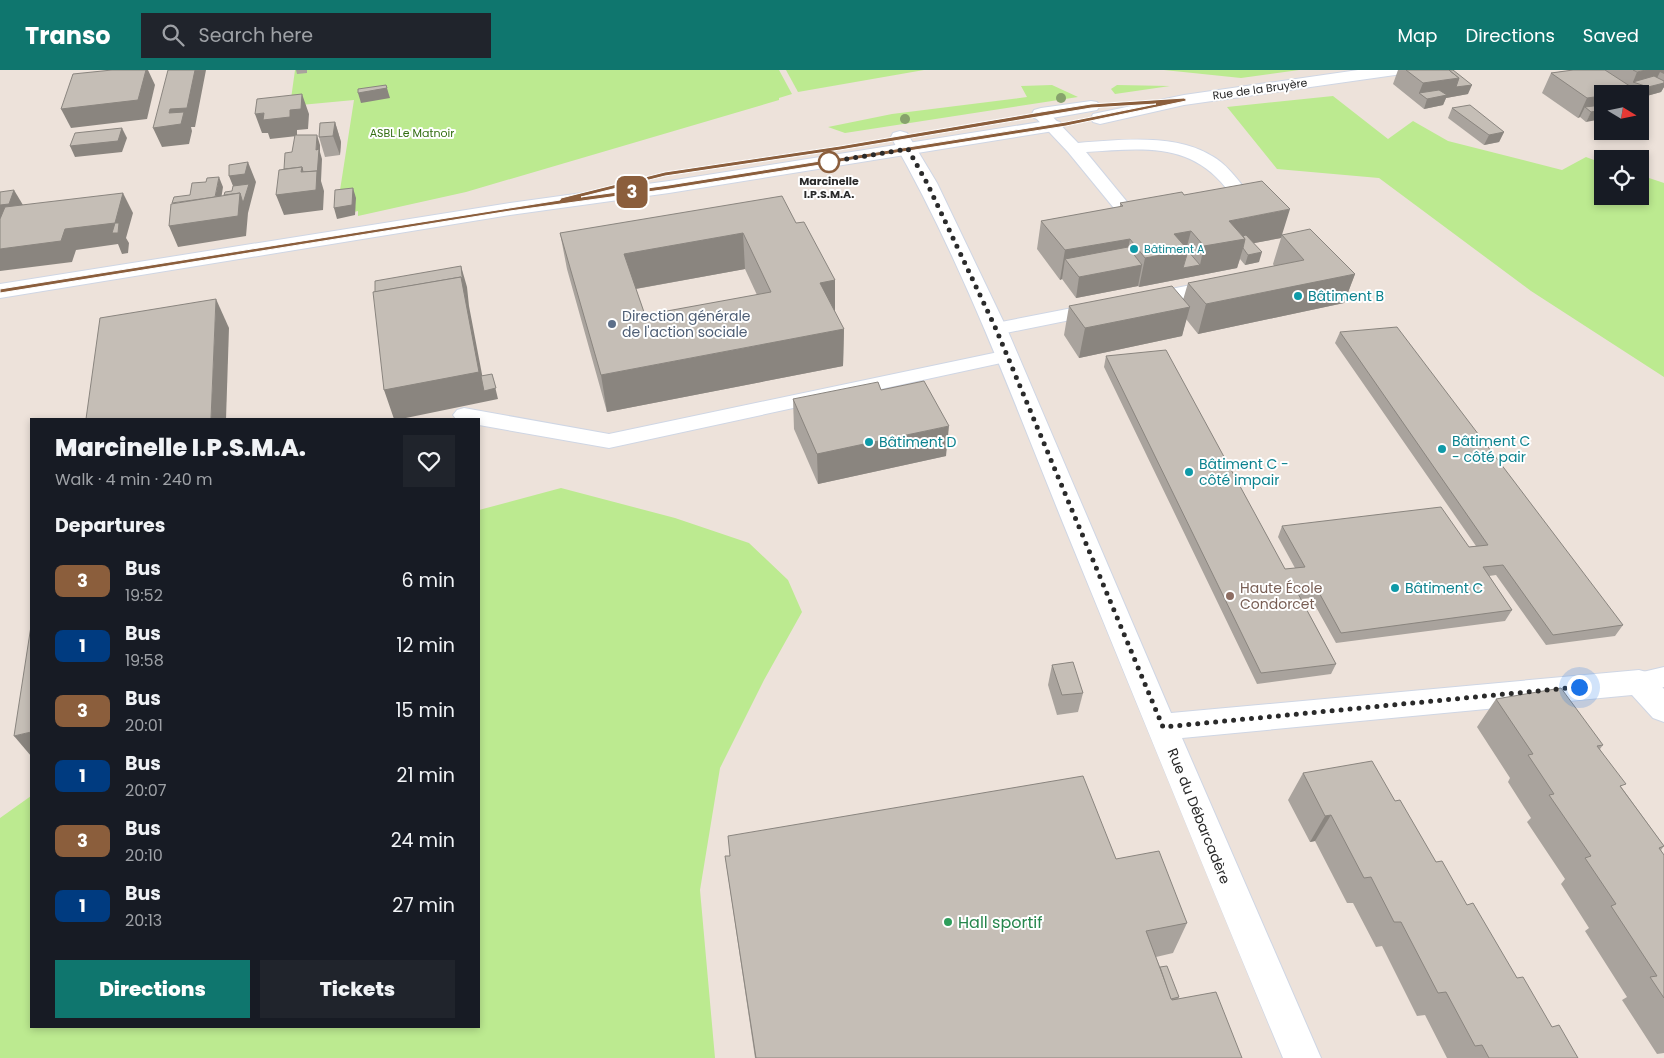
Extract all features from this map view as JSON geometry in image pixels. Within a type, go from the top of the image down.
[{"type":"street","name":"Rue de la Bruyère","points":[[0,291],[545,204],[669,187],[904,143],[1095,112],[1395,70]]},
{"type":"street","name":"Rue du Débarcadère","points":[[904,143],[927,183],[1008,356],[1302,1058]]},
{"type":"street","points":[[1163,727],[1651,679],[1664,709]]},
{"type":"lane","points":[[1047,120],[1074,148],[1133,220],[1160,215]]},
{"type":"lane","points":[[1074,148],[1169,147],[1204,158],[1224,174],[1236,189],[1215,204],[1197,208]]},
{"type":"lane","points":[[996,329],[1233,282]]},
{"type":"lane","points":[[464,415],[609,441],[1008,356]]},
{"type":"green space","name":"ASBL Le Matnoir","points":[[295,70],[779,70],[792,94],[779,98],[779,100],[466,192],[358,216],[358,211],[336,216],[354,100],[290,106]]},
{"type":"green space","points":[[786,70],[924,70],[798,92]]},
{"type":"green space","points":[[1164,70],[1299,70],[1241,78]]},
{"type":"green space","points":[[1052,85],[1078,97],[845,133],[828,127],[892,114],[1027,97],[1021,86]]},
{"type":"green space","points":[[1117,85],[1170,86],[1115,94],[1111,89]]},
{"type":"green space","points":[[1333,96],[1388,139],[1413,121],[1448,141],[1562,170],[1586,157],[1594,160],[1594,205],[1649,205],[1649,178],[1664,183],[1664,377],[1531,291],[1379,178],[1277,169],[1227,107]]},
{"type":"green space","points":[[561,488],[675,518],[749,543],[788,580],[802,612],[764,680],[720,768],[700,890],[715,1058],[0,1058],[0,818],[30,797],[30,1028],[480,1028],[480,510]]},
{"type":"building","points":[[112,70],[146,70],[138,100],[61,109],[73,74]]},
{"type":"building","points":[[168,70],[195,70],[187,108],[170,109],[169,113],[184,112],[181,124],[153,128]]},
{"type":"building","points":[[1406,70],[1449,70],[1459,78],[1423,83]]},
{"type":"building","points":[[1449,70],[1453,70],[1472,85],[1456,87],[1459,78]]},
{"type":"building","points":[[1573,70],[1605,70],[1628,85],[1594,85],[1594,97],[1587,98],[1551,73]]},
{"type":"building","points":[[1654,76],[1664,81],[1664,83],[1649,87],[1649,85],[1633,82]]},
{"type":"building","points":[[386,85],[387,88],[358,93],[358,89]]},
{"type":"building","points":[[1439,90],[1447,95],[1427,99],[1419,93]]},
{"type":"building","points":[[302,94],[301,109],[290,110],[290,117],[263,120],[264,113],[255,114],[257,99]]},
{"type":"building","points":[[1470,105],[1504,132],[1489,135],[1452,108]]},
{"type":"building","points":[[1594,106],[1594,111],[1591,112],[1585,107]]},
{"type":"building","points":[[335,122],[333,136],[319,137],[320,123]]},
{"type":"building","points":[[122,128],[118,141],[70,146],[75,133]]},
{"type":"building","points":[[295,135],[317,135],[316,150],[319,149],[317,176],[317,171],[303,172],[302,167],[284,169],[285,153],[292,152]]},
{"type":"building","points":[[248,162],[245,174],[229,176],[229,165]]},
{"type":"building","points":[[302,167],[301,172],[317,171],[316,190],[276,195],[279,170]]},
{"type":"building","points":[[219,177],[215,197],[172,203],[174,197],[190,195],[192,183],[206,182],[207,178]]},
{"type":"building","points":[[1262,181],[1290,209],[1229,221],[1245,239],[1204,246],[1191,231],[1174,234],[1188,250],[1145,258],[1130,239],[1065,250],[1041,221],[1123,206],[1120,203],[1182,192],[1184,195]]},
{"type":"building","points":[[249,184],[243,203],[240,193],[224,195],[225,192],[232,191],[233,186]]},
{"type":"building","points":[[353,188],[352,205],[334,208],[335,190]]},
{"type":"building","points":[[14,190],[9,204],[0,205],[0,192]]},
{"type":"building","points":[[123,193],[115,223],[65,229],[61,241],[0,249],[0,219],[5,207]]},
{"type":"building","points":[[240,193],[238,216],[169,226],[171,204]]},
{"type":"building","points":[[782,196],[796,223],[804,222],[835,280],[820,283],[844,329],[601,375],[560,233]],"holes":[[[743,233],[771,292],[645,315],[624,254]]]},
{"type":"building","points":[[115,223],[119,223],[118,233],[112,233]]},
{"type":"building","points":[[1310,229],[1355,274],[1206,304],[1188,283],[1304,260],[1282,235]]},
{"type":"building","points":[[1246,235],[1262,252],[1248,255],[1243,248],[1245,239],[1243,236]]},
{"type":"building","points":[[1128,247],[1142,265],[1079,277],[1065,259]]},
{"type":"building","points":[[1188,251],[1200,265],[1183,268]]},
{"type":"building","points":[[461,266],[463,285],[461,277],[375,292],[375,281]]},
{"type":"building","points":[[461,277],[479,372],[384,390],[373,292]]},
{"type":"building","points":[[1172,286],[1190,307],[1085,328],[1069,306]]},
{"type":"building","points":[[216,299],[211,418],[86,418],[100,318]]},
{"type":"building","points":[[1397,327],[1623,625],[1553,635],[1503,565],[1483,567],[1512,610],[1341,633],[1316,587],[1296,590],[1336,664],[1261,673],[1106,356],[1166,350],[1285,569],[1305,567],[1282,526],[1441,507],[1469,547],[1488,545],[1340,332]]},
{"type":"building","points":[[492,374],[496,388],[484,391],[481,376]]},
{"type":"building","points":[[924,381],[949,426],[817,454],[793,399],[878,382],[881,390]]},
{"type":"building","points":[[30,632],[30,732],[14,736]]},
{"type":"building","points":[[1073,662],[1083,693],[1062,695],[1052,665]]},
{"type":"building","points":[[1561,688],[1603,745],[1597,746],[1626,784],[1620,786],[1664,846],[1659,848],[1664,855],[1664,998],[1650,977],[1657,976],[1611,906],[1616,904],[1585,858],[1591,856],[1549,795],[1554,794],[1528,755],[1533,754],[1496,699]]},
{"type":"building","points":[[1372,761],[1395,801],[1400,800],[1436,862],[1442,861],[1467,905],[1473,903],[1517,978],[1523,977],[1552,1027],[1559,1025],[1578,1058],[1489,1058],[1482,1045],[1475,1046],[1446,992],[1438,993],[1401,922],[1394,922],[1371,877],[1364,878],[1331,815],[1325,816],[1303,773]]},
{"type":"building","name":"Hall sportif","points":[[1083,776],[1116,859],[1159,851],[1187,923],[1146,931],[1172,1000],[1216,992],[1242,1058],[756,1058],[725,856],[730,856],[728,836]]},
{"type":"building","points":[[1167,966],[1179,997],[1171,999],[1160,967]]},
{"type":"bus line","name":"3","points":[[0,291],[510,209],[669,187],[1066,124],[1184,100],[1091,106],[840,148],[665,174],[563,199]]},
{"type":"place","name":"Marcinelle I.P.S.M.A.","points":[[829,162]]},
{"type":"place","name":"Bâtiment A","points":[[1134,249]]},
{"type":"place","name":"Bâtiment B","points":[[1298,296]]},
{"type":"place","name":"Direction générale de l'action sociale","points":[[612,324]]},
{"type":"place","name":"Bâtiment D","points":[[869,442]]},
{"type":"place","name":"Bâtiment C - côté pair","points":[[1442,449]]},
{"type":"place","name":"Bâtiment C - côté impair","points":[[1189,472]]},
{"type":"place","name":"Bâtiment C","points":[[1395,588]]},
{"type":"place","name":"Haute École Condorcet","points":[[1230,596]]},
{"type":"place","name":"Hall sportif","points":[[948,922]]},
{"type":"route","points":[[829,162],[908,149],[927,183],[996,329],[1163,727],[1579,687]]}]
